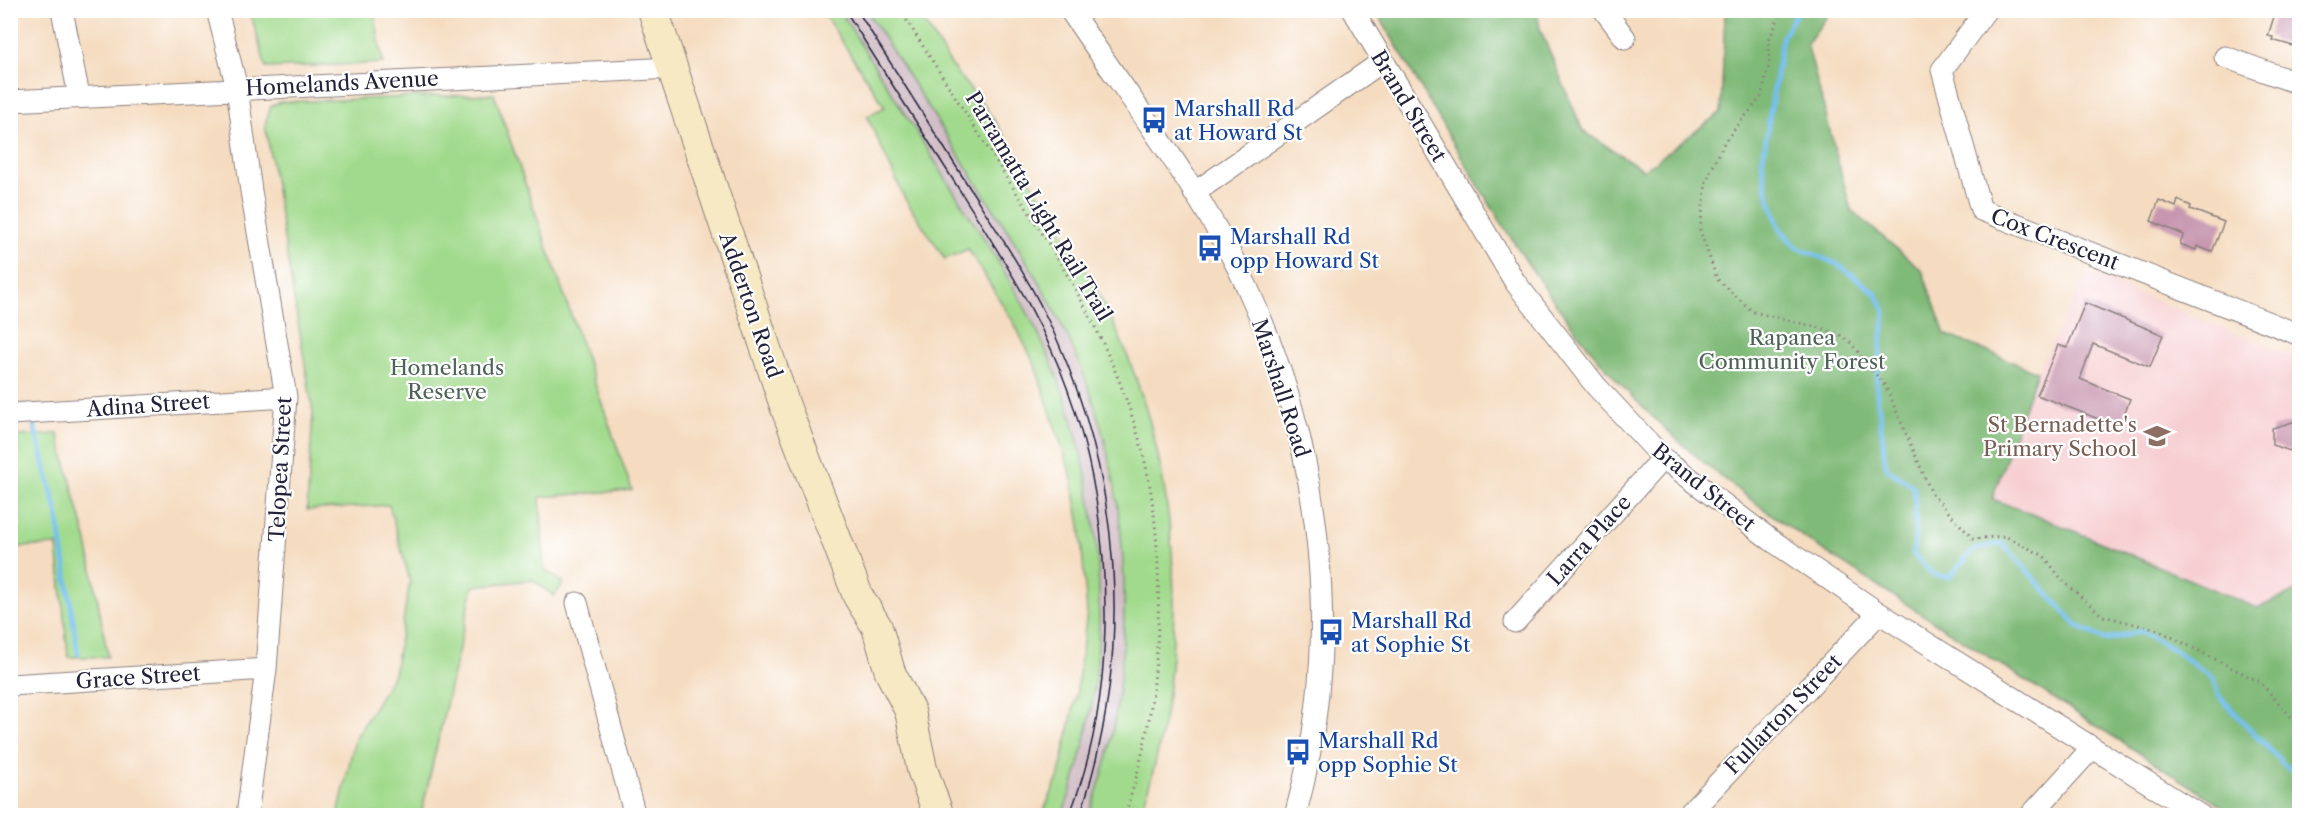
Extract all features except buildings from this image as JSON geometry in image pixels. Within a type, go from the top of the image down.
[{"type":"main road","name":"Adderton Road","points":[[653,10],[782,395],[858,596],[861,627],[883,682],[892,719],[922,769],[939,816]]},
{"type":"street","points":[[62,10],[79,96]]},
{"type":"street","name":"Telopea Street","points":[[217,10],[237,88],[251,191],[286,397],[266,669],[247,816]]},
{"type":"street","name":"Marshall Road","points":[[1070,10],[1194,193],[1248,289],[1266,334],[1298,431],[1312,496],[1322,602],[1321,664],[1311,749],[1295,816]]},
{"type":"street","name":"Brand Street","points":[[1353,10],[1515,282],[1596,386],[1663,458],[1771,540],[1880,613],[2201,816]]},
{"type":"street","points":[[1604,10],[1624,38]]},
{"type":"street","name":"Cox Crescent","points":[[1986,10],[1942,69],[1980,210],[2300,335]]},
{"type":"street","points":[[2225,57],[2300,84]]},
{"type":"street","points":[[1194,193],[1383,62]]},
{"type":"street","name":"Homelands Avenue","points":[[10,101],[673,68]]},
{"type":"street","name":"Adina Street","points":[[10,414],[286,397]]},
{"type":"street","name":"Larra Place","points":[[1515,622],[1663,458]]},
{"type":"street","points":[[577,603],[635,816]]},
{"type":"street","name":"Fullarton Street","points":[[1687,816],[1880,613]]},
{"type":"street","name":"Grace Street","points":[[10,685],[266,669]]},
{"type":"street","points":[[2030,816],[2092,748]]},
{"type":"path","name":"Parramatta Light Rail Trail","points":[[900,10],[1080,293],[1112,360],[1138,434],[1153,506],[1159,571],[1158,642],[1148,726],[1124,816]]},
{"type":"path","points":[[1782,10],[1769,40],[1769,65],[1761,97],[1725,141],[1706,182],[1700,230],[1717,279],[1753,312],[1808,324],[1842,336],[1851,343],[1886,387],[1932,494],[1973,539],[2005,536],[2044,556],[2062,580],[2103,616],[2158,630],[2259,682],[2300,727]]},
{"type":"shaded area","points":[[840,11],[867,11],[1029,263],[1063,328],[1092,399],[1105,444],[1122,537],[1124,607],[1123,656],[1117,703],[1107,757],[1089,815],[1062,815],[1070,795],[1094,691],[1100,615],[1096,542],[1077,439],[1061,390],[976,225]]},
{"type":"shaded area","name":"St Bernadette's Primary School","points":[[2088,273],[2299,359],[2299,722],[1992,499],[2037,372]]},
{"type":"green space","points":[[250,11],[374,11],[383,63],[266,68]]},
{"type":"green space","points":[[822,11],[840,11],[1007,276],[1037,331],[1061,386],[1079,446],[1092,508],[1098,571],[1099,634],[1093,697],[1081,758],[1062,815],[1042,815],[1059,776],[1076,697],[1087,612],[1080,525],[1071,475],[1035,365],[1013,321],[968,249],[945,259],[905,199],[867,116],[885,107]]},
{"type":"green space","points":[[867,11],[917,11],[956,72],[982,102],[999,127],[1079,259],[1116,329],[1139,386],[1156,446],[1167,508],[1173,570],[1173,633],[1168,695],[1157,756],[1140,815],[1089,815],[1108,755],[1117,706],[1124,607],[1123,557],[1118,507],[1109,458],[1096,410],[1079,363],[1044,291]]},
{"type":"green space","name":"Rapanea Community Forest","points":[[1376,11],[1537,11],[1540,29],[1583,131],[1644,170],[1721,112],[1725,11],[1831,11],[1807,44],[1851,210],[1922,270],[1945,334],[2037,372],[1992,499],[2257,608],[2299,590],[2300,804],[2293,815],[2236,815],[1886,592],[1798,533],[1755,503],[1674,437],[1600,361],[1537,278],[1481,190]]},
{"type":"green space","name":"Homelands Reserve","points":[[494,94],[632,490],[540,497],[544,569],[564,583],[554,596],[533,580],[473,586],[421,815],[338,815],[355,739],[394,674],[410,581],[389,505],[307,510],[313,412],[265,124],[271,106],[280,102]]},
{"type":"green space","points":[[58,434],[87,542],[108,657],[68,657],[57,545],[18,547],[17,436]]},
{"type":"waterway","points":[[1798,10],[1782,38],[1762,163],[1767,192],[1780,229],[1796,247],[1837,264],[1876,293],[1885,311],[1876,385],[1886,468],[1914,487],[1916,525],[1913,554],[1934,575],[1950,577],[1973,550],[2002,543],[2077,626],[2106,640],[2141,631],[2174,650],[2214,679],[2218,695],[2283,764],[2300,775]]},
{"type":"waterway","points":[[33,421],[57,512],[78,654]]},
{"type":"tram line","points":[[845,10],[1026,300],[1061,372],[1082,433],[1100,528],[1105,625],[1096,722],[1085,770],[1069,816]]},
{"type":"tram line","points":[[857,10],[1030,285],[1047,318],[1072,378],[1092,439],[1105,501],[1113,564],[1114,627],[1109,690],[1097,753],[1080,816]]},
{"type":"place","name":"Marshall Rd at Howard St","points":[[1154,120]]},
{"type":"place","name":"Marshall Rd opp Howard St","points":[[1210,248]]},
{"type":"place","name":"St Bernadette's Primary School","points":[[2157,436]]},
{"type":"place","name":"Marshall Rd at Sophie St","points":[[1331,632]]},
{"type":"place","name":"Marshall Rd opp Sophie St","points":[[1298,752]]}]
